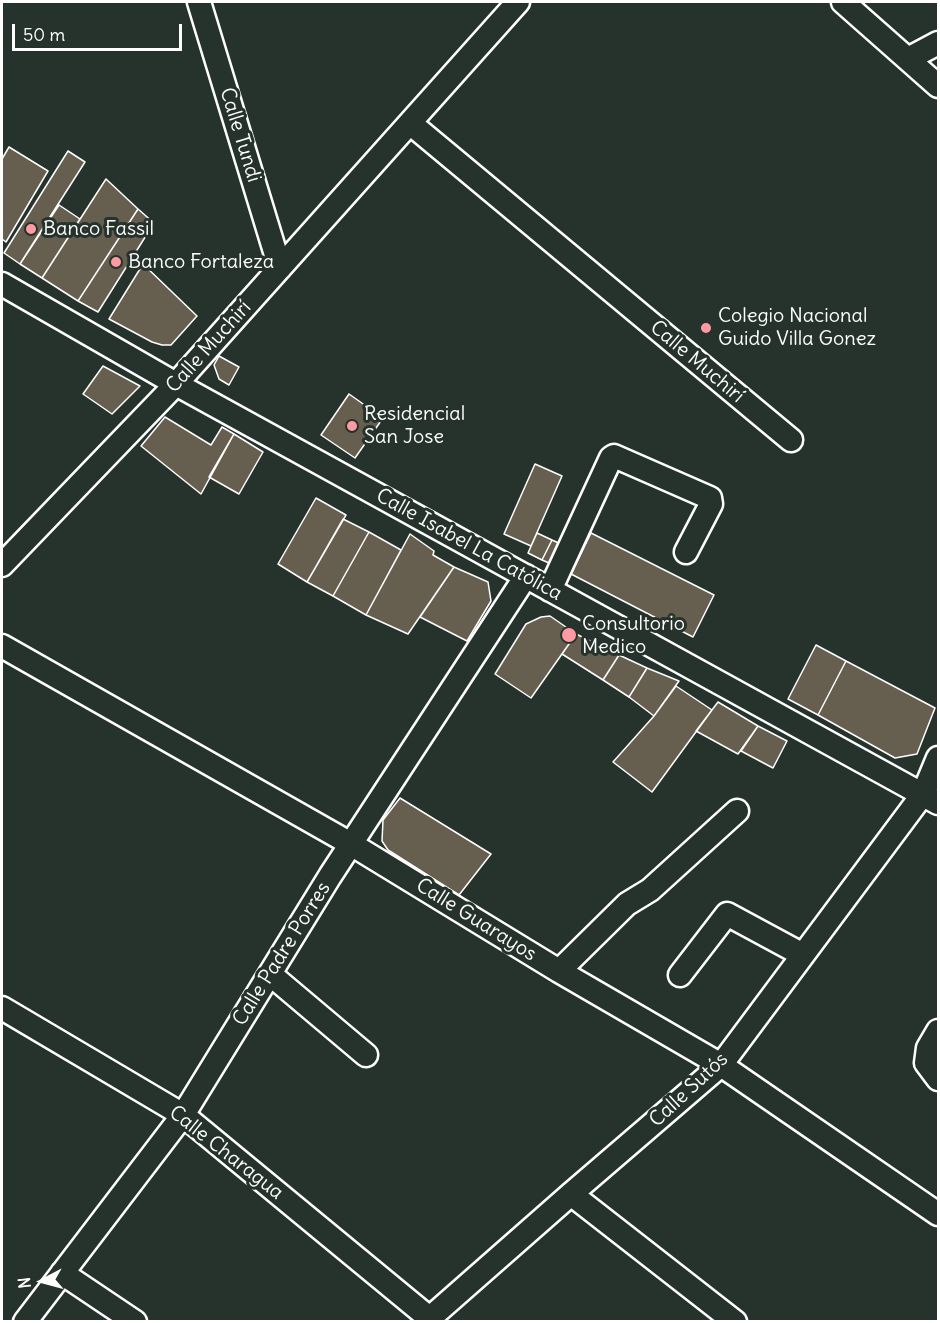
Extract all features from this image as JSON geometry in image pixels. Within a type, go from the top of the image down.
[{"type":"street","name":"Calle Tundi","points":[[199,2],[280,268]]},
{"type":"street","name":"Calle Muchirí","points":[[2,565],[176,384],[518,2]]},
{"type":"street","points":[[843,2],[939,86]]},
{"type":"street","points":[[908,59],[939,44]]},
{"type":"street","name":"Calle Muchirí","points":[[410,123],[791,440]]},
{"type":"street","name":"Calle Isabel La Católica","points":[[2,284],[176,384],[931,798]]},
{"type":"street","points":[[550,590],[611,458],[614,456],[710,498],[711,504],[686,552]]},
{"type":"street","name":"Calle Padre Porres","points":[[25,1322],[183,1115],[351,844],[526,576]]},
{"type":"street","name":"Calle Guarayos","points":[[2,646],[351,844],[559,971],[721,1065],[939,1214]]},
{"type":"street","name":"Calle Sutós","points":[[432,1320],[571,1194],[721,1065],[803,955],[931,798],[939,758]]},
{"type":"street","points":[[559,971],[627,904],[650,890],[736,811]]},
{"type":"street","points":[[680,975],[727,914],[803,955]]},
{"type":"street","points":[[270,974],[366,1054]]},
{"type":"street","name":"Calle Charagua","points":[[2,1008],[183,1115],[432,1320]]},
{"type":"street","points":[[939,1031],[928,1048],[926,1063],[939,1079]]},
{"type":"street","points":[[571,1194],[735,1322]]},
{"type":"street","points":[[62,1273],[135,1322]]},
{"type":"building","points":[[9,147],[48,171],[6,242],[2,239],[2,159]]},
{"type":"building","name":"Banco Fassil","points":[[68,151],[85,162],[20,264],[4,253]]},
{"type":"building","points":[[106,179],[138,209],[78,301],[42,278]]},
{"type":"building","points":[[59,205],[80,219],[42,278],[20,264]]},
{"type":"building","name":"Banco Fortaleza","points":[[138,209],[154,223],[98,312],[78,301]]},
{"type":"building","points":[[143,264],[197,316],[171,345],[152,342],[109,319]]},
{"type":"building","points":[[219,356],[239,367],[229,385],[219,379],[214,365]]},
{"type":"building","points":[[103,366],[140,386],[112,414],[83,394]]},
{"type":"building","name":"Residencial San Jose","points":[[349,394],[383,418],[355,458],[321,435]]},
{"type":"building","points":[[165,417],[211,445],[222,427],[234,434],[201,494],[141,446]]},
{"type":"building","points":[[234,434],[263,452],[239,494],[209,477]]},
{"type":"building","points":[[535,464],[562,476],[531,546],[504,534]]},
{"type":"building","points":[[316,498],[346,515],[307,582],[278,564]]},
{"type":"building","points":[[343,519],[369,532],[333,596],[307,582]]},
{"type":"building","points":[[369,532],[401,550],[366,615],[333,596]]},
{"type":"building","points":[[537,533],[552,540],[542,560],[528,553]]},
{"type":"building","points":[[591,533],[714,595],[693,637],[571,574]]},
{"type":"building","points":[[410,534],[434,551],[433,555],[454,567],[408,634],[366,615]]},
{"type":"building","points":[[552,540],[565,546],[556,566],[542,560]]},
{"type":"building","points":[[454,567],[488,582],[491,601],[467,641],[420,617]]},
{"type":"building","points":[[550,616],[576,634],[531,698],[495,674],[526,624],[541,617]]},
{"type":"building","points":[[576,634],[619,655],[603,680],[562,654]]},
{"type":"building","points":[[816,645],[846,661],[818,715],[788,699]]},
{"type":"building","points":[[619,655],[647,668],[629,697],[603,680]]},
{"type":"building","points":[[846,661],[935,708],[917,754],[895,758],[818,715]]},
{"type":"building","points":[[647,668],[679,681],[654,716],[629,697]]},
{"type":"building","points":[[676,686],[712,710],[652,792],[613,762],[654,716]]},
{"type":"building","points":[[718,702],[758,726],[738,754],[696,731]]},
{"type":"building","points":[[758,726],[787,741],[773,768],[741,751]]},
{"type":"building","points":[[400,798],[491,854],[459,895],[388,850],[382,841],[383,820]]},
{"type":"place","name":"Banco Fassil","points":[[31,229]]},
{"type":"place","name":"Banco Fortaleza","points":[[116,262]]},
{"type":"place","name":"Colegio Nacional Guido Villa Gonez","points":[[706,328]]},
{"type":"place","name":"Residencial San Jose","points":[[352,426]]},
{"type":"place","name":"Consultorio Medico","points":[[569,635]]}]
